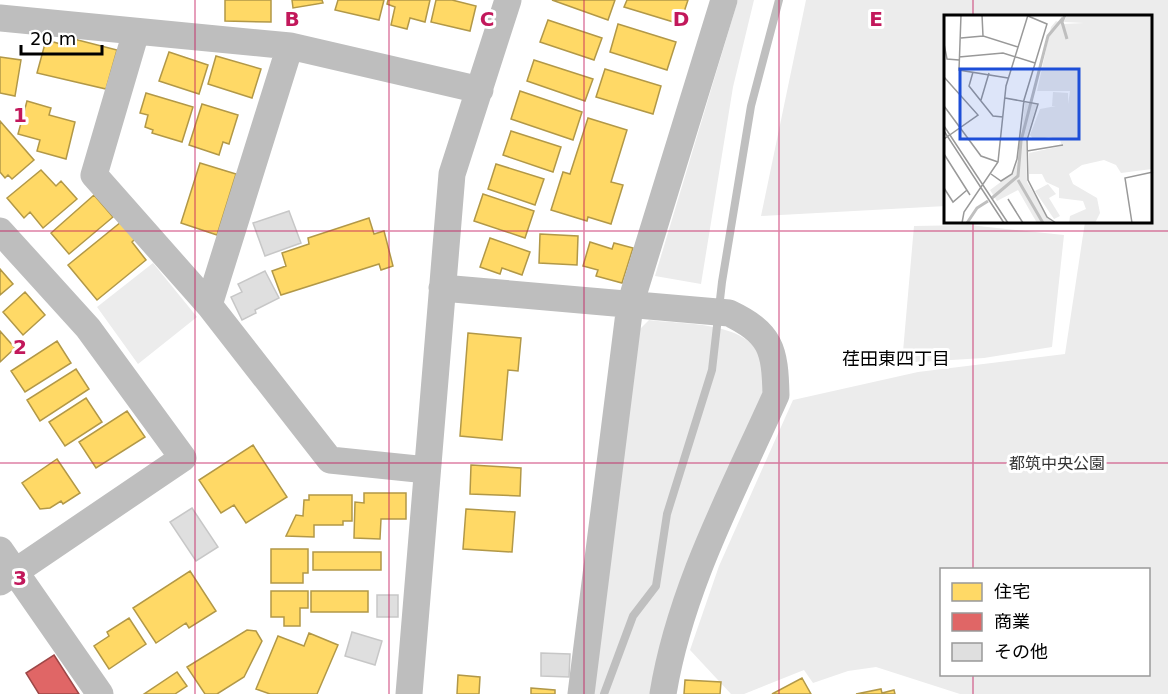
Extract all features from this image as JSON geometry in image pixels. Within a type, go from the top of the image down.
[{"type":"street","points":[[409,694],[452,174],[508,0]]},
{"type":"street","points":[[581,694],[640,305],[724,0]]},
{"type":"street","points":[[0,18],[136,33],[290,46],[480,90]]},
{"type":"street","points":[[136,33],[94,175],[209,304],[330,460],[426,470]]},
{"type":"street","points":[[209,304],[290,46]]},
{"type":"street","points":[[0,231],[88,328],[183,458],[8,577]]},
{"type":"street","points":[[442,288],[729,313],[751,324],[763,334],[770,347],[775,368],[776,395],[699,571],[670,652],[663,694]]},
{"type":"street","points":[[0,550],[8,577],[100,694]]},
{"type":"green space","points":[[738,0],[754,0],[733,87],[701,284],[655,276]]},
{"type":"green space","name":"都筑中央公園","points":[[806,0],[1168,0],[1168,694],[960,694],[876,667],[848,671],[813,683],[804,670],[744,694],[731,694],[690,650],[719,566],[793,400],[918,372],[1065,354],[1085,224],[1153,224],[1153,15],[944,15],[944,206],[761,216]]},
{"type":"green space","points":[[969,225],[1064,235],[1052,347],[984,358],[902,363],[914,226]]},
{"type":"green space","points":[[153,263],[197,317],[138,364],[97,307]]},
{"type":"green space","points":[[649,320],[718,328],[748,341],[759,352],[765,368],[764,396],[655,694],[594,694],[637,332]]},
{"type":"building: 住宅","points":[[225,0],[271,0],[271,22],[225,21]]},
{"type":"building: 住宅","points":[[292,0],[322,0],[323,3],[293,8]]},
{"type":"building: 住宅","points":[[338,0],[384,0],[379,20],[335,10]]},
{"type":"building: 住宅","points":[[388,0],[430,0],[425,22],[410,18],[407,29],[391,25],[395,7],[387,4]]},
{"type":"building: 住宅","points":[[436,0],[452,0],[476,6],[470,31],[431,22]]},
{"type":"building: 住宅","points":[[552,0],[615,0],[608,20]]},
{"type":"building: 住宅","points":[[627,0],[688,0],[680,24],[624,7]]},
{"type":"building: 住宅","points":[[548,20],[602,38],[594,60],[540,42]]},
{"type":"building: 住宅","points":[[618,24],[676,42],[667,70],[610,52]]},
{"type":"building: 住宅","points":[[70,38],[117,50],[106,89],[37,73],[46,40],[68,46]]},
{"type":"building: 住宅","points":[[169,52],[208,65],[199,94],[159,81]]},
{"type":"building: 住宅","points":[[216,56],[261,69],[252,98],[208,84]]},
{"type":"building: 住宅","points":[[0,57],[21,60],[15,96],[0,93]]},
{"type":"building: 住宅","points":[[534,60],[593,79],[585,101],[527,81]]},
{"type":"building: 住宅","points":[[605,69],[661,86],[653,114],[596,97]]},
{"type":"building: 住宅","points":[[520,91],[582,112],[573,140],[511,119]]},
{"type":"building: 住宅","points":[[146,93],[193,107],[182,142],[152,133],[153,130],[145,127],[148,115],[140,113]]},
{"type":"building: 住宅","points":[[27,101],[51,108],[49,115],[75,122],[66,159],[37,151],[40,140],[18,134]]},
{"type":"building: 住宅","points":[[202,104],[238,115],[229,144],[223,142],[219,155],[189,145]]},
{"type":"building: 住宅","points":[[588,118],[627,130],[611,182],[623,185],[611,224],[588,217],[587,221],[551,210],[563,172],[570,174]]},
{"type":"building: 住宅","points":[[0,121],[34,160],[12,179],[8,175],[5,178],[0,172]]},
{"type":"building: 住宅","points":[[511,131],[561,147],[553,172],[503,155]]},
{"type":"building: 住宅","points":[[200,163],[236,174],[217,235],[181,223]]},
{"type":"building: 住宅","points":[[496,164],[544,179],[535,205],[488,189]]},
{"type":"building: 住宅","points":[[41,170],[56,186],[61,181],[77,199],[43,228],[30,212],[24,218],[7,198]]},
{"type":"building: 住宅","points":[[483,194],[534,211],[525,238],[474,221]]},
{"type":"building: 住宅","points":[[94,195],[113,217],[69,254],[51,233]]},
{"type":"building: 住宅","points":[[369,218],[374,234],[384,231],[393,266],[381,270],[379,264],[281,295],[272,271],[286,266],[282,253],[309,244],[308,238]]},
{"type":"building: 住宅","points":[[121,222],[135,239],[132,242],[146,260],[97,300],[68,265]]},
{"type":"building: 住宅","points":[[540,234],[578,236],[577,265],[539,263]]},
{"type":"building: 住宅","points":[[490,238],[530,252],[522,275],[502,268],[500,274],[480,267]]},
{"type":"building: 住宅","points":[[590,242],[612,249],[614,243],[633,248],[622,283],[596,276],[598,270],[583,266]]},
{"type":"building: 住宅","points":[[0,269],[13,284],[0,295]]},
{"type":"building: 住宅","points":[[25,292],[45,315],[23,335],[3,312]]},
{"type":"building: 住宅","points":[[0,331],[15,348],[0,362]]},
{"type":"building: 住宅","points":[[468,333],[521,338],[518,371],[508,370],[502,440],[460,436]]},
{"type":"building: 住宅","points":[[57,341],[71,363],[25,392],[11,371]]},
{"type":"building: 住宅","points":[[76,369],[89,389],[40,421],[27,400]]},
{"type":"building: 住宅","points":[[86,398],[102,422],[65,446],[49,422]]},
{"type":"building: 住宅","points":[[127,411],[145,437],[96,468],[79,442]]},
{"type":"building: 住宅","points":[[253,445],[287,497],[246,523],[234,505],[221,513],[199,480]]},
{"type":"building: 住宅","points":[[57,459],[80,493],[63,504],[61,501],[50,508],[40,509],[22,483]]},
{"type":"building: 住宅","points":[[471,465],[521,468],[520,496],[470,494]]},
{"type":"building: 住宅","points":[[364,493],[406,493],[406,519],[381,519],[380,539],[354,538],[355,502],[364,503]]},
{"type":"building: 住宅","points":[[309,495],[352,495],[352,521],[343,521],[343,525],[314,525],[314,537],[286,536],[296,515],[303,516],[304,500],[309,500]]},
{"type":"building: 住宅","points":[[466,509],[515,512],[512,552],[463,549]]},
{"type":"building: 住宅","points":[[271,549],[308,549],[308,573],[303,573],[303,583],[271,583]]},
{"type":"building: 住宅","points":[[313,552],[381,552],[381,570],[313,570]]},
{"type":"building: 住宅","points":[[190,571],[216,611],[189,628],[186,623],[156,643],[133,608]]},
{"type":"building: 住宅","points":[[271,591],[308,591],[308,608],[300,608],[300,626],[284,626],[284,617],[271,617]]},
{"type":"building: 住宅","points":[[311,591],[368,591],[368,612],[311,612]]},
{"type":"building: 住宅","points":[[129,618],[146,644],[109,669],[94,646],[109,636],[107,632]]},
{"type":"building: 住宅","points":[[247,630],[256,631],[262,641],[244,677],[217,694],[205,694],[187,667]]},
{"type":"building: 住宅","points":[[309,633],[338,645],[317,694],[270,694],[256,689],[278,636],[304,646]]},
{"type":"building: 住宅","points":[[177,672],[187,686],[175,694],[144,694]]},
{"type":"building: 住宅","points":[[458,675],[480,677],[479,694],[457,694]]},
{"type":"building: 住宅","points":[[802,678],[811,694],[772,694]]},
{"type":"building: 住宅","points":[[685,680],[721,682],[720,694],[684,694]]},
{"type":"building: 住宅","points":[[531,688],[555,690],[555,694],[531,694]]},
{"type":"building: 住宅","points":[[881,689],[882,693],[894,690],[895,694],[856,694]]},
{"type":"building: 商業","points":[[54,655],[79,694],[39,694],[26,673]]},
{"type":"building: その他","points":[[289,211],[301,243],[265,256],[253,223]]},
{"type":"building: その他","points":[[265,271],[279,298],[255,310],[256,313],[242,320],[231,297],[242,292],[238,284]]},
{"type":"building: その他","points":[[192,508],[218,547],[196,561],[170,522]]},
{"type":"building: その他","points":[[377,595],[398,595],[398,617],[377,617]]},
{"type":"building: その他","points":[[352,632],[382,641],[375,665],[345,656]]},
{"type":"building: その他","points":[[541,653],[570,654],[569,677],[541,676]]},
{"type":"waterway","points":[[604,694],[633,616],[656,586],[667,514],[712,370],[722,282],[751,106],[779,0]]},
{"type":"district","name":"荏田東四丁目","points":[[896,359]]}]
